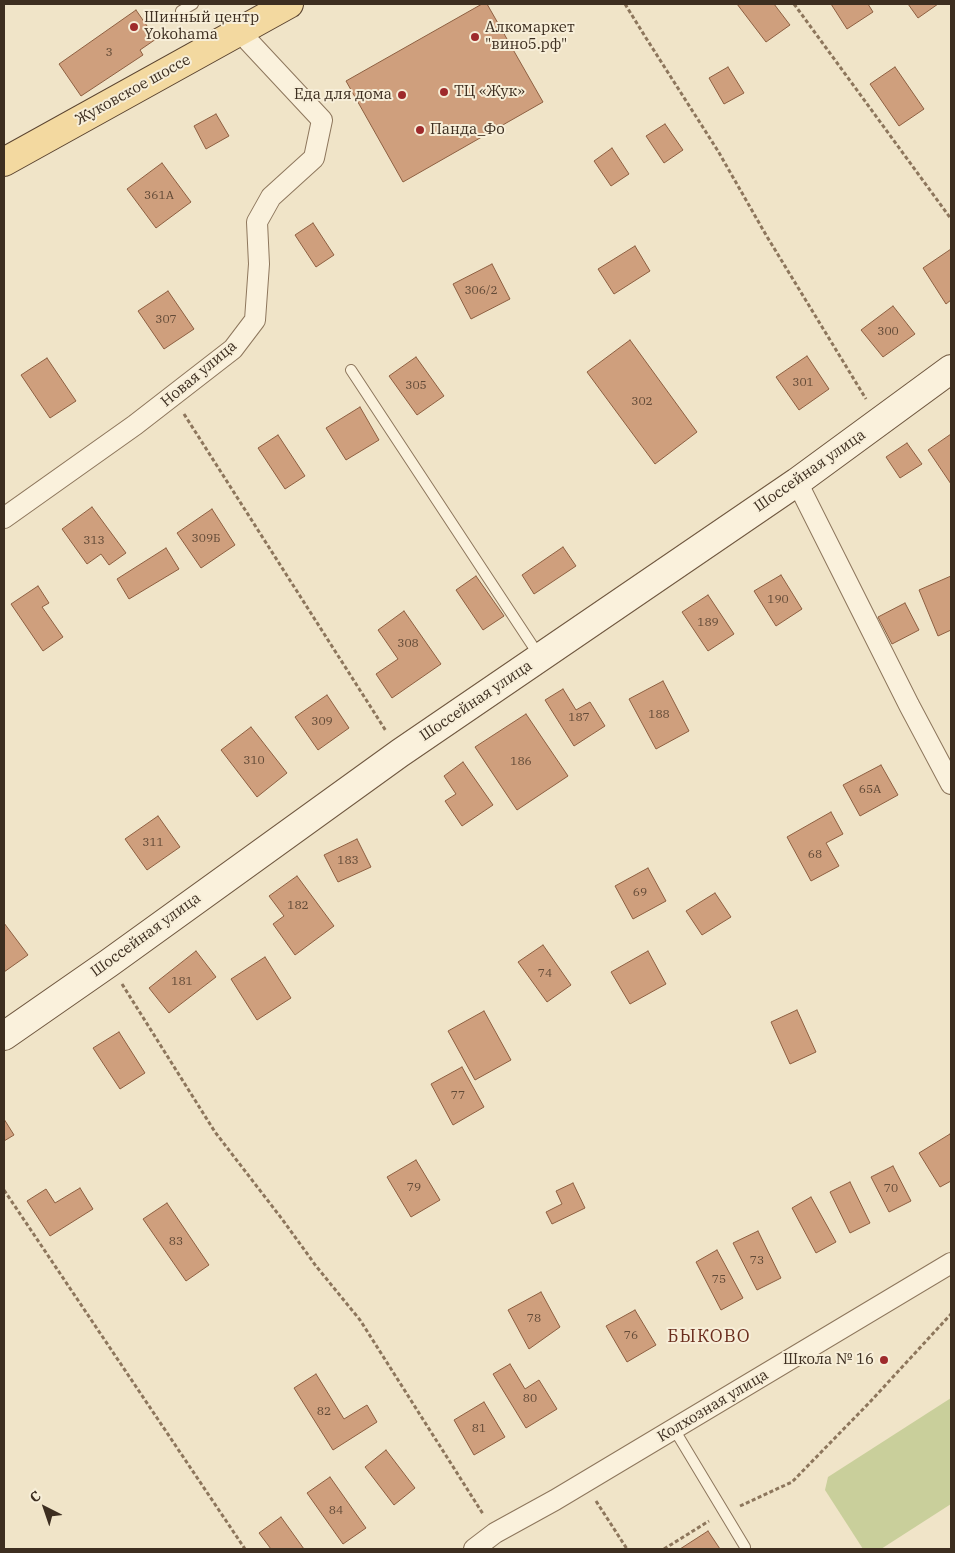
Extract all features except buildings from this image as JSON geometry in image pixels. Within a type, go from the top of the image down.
[{"type":"main road","name":"Жуковское шоссе","points":[[4,162],[289,4]]},
{"type":"street","name":"Новая улица","points":[[4,518],[173,396],[233,350],[255,320],[259,264],[257,222],[271,197],[314,158],[322,120],[239,31]]},
{"type":"street","name":"Шоссейная улица","points":[[4,1036],[109,963],[400,753],[797,482],[951,369]]},
{"type":"street","points":[[797,482],[909,705],[951,784]]},
{"type":"street","name":"Колхозная улица","points":[[474,1549],[495,1533],[674,1429],[951,1263]]},
{"type":"lane","points":[[181,10],[193,4]]},
{"type":"lane","points":[[351,370],[540,657]]},
{"type":"lane","points":[[674,1429],[745,1547]]},
{"type":"path","points":[[626,4],[718,151],[766,235],[880,421]]},
{"type":"path","points":[[794,4],[951,219]]},
{"type":"path","points":[[173,396],[400,753]]},
{"type":"path","points":[[109,963],[215,1132],[316,1266],[360,1320],[495,1533]]},
{"type":"path","points":[[4,1190],[245,1549]]},
{"type":"path","points":[[664,1549],[709,1521],[792,1482],[870,1404],[951,1314]]},
{"type":"path","points":[[584,1482],[627,1549]]},
{"type":"green space","points":[[951,1398],[951,1504],[881,1549],[863,1549],[825,1490],[828,1477]]},
{"type":"place","name":"Шинный центр Yokohama","points":[[134,27]]},
{"type":"place","name":"Алкомаркет \"вино5.рф\"","points":[[475,37]]},
{"type":"place","name":"ТЦ «Жук»","points":[[444,92]]},
{"type":"place","name":"Еда для дома","points":[[402,95]]},
{"type":"place","name":"Панда_Фо","points":[[420,130]]},
{"type":"place","name":"Школа № 16","points":[[884,1360]]},
{"type":"district","name":"БЫКОВО","points":[[709,1337]]}]
